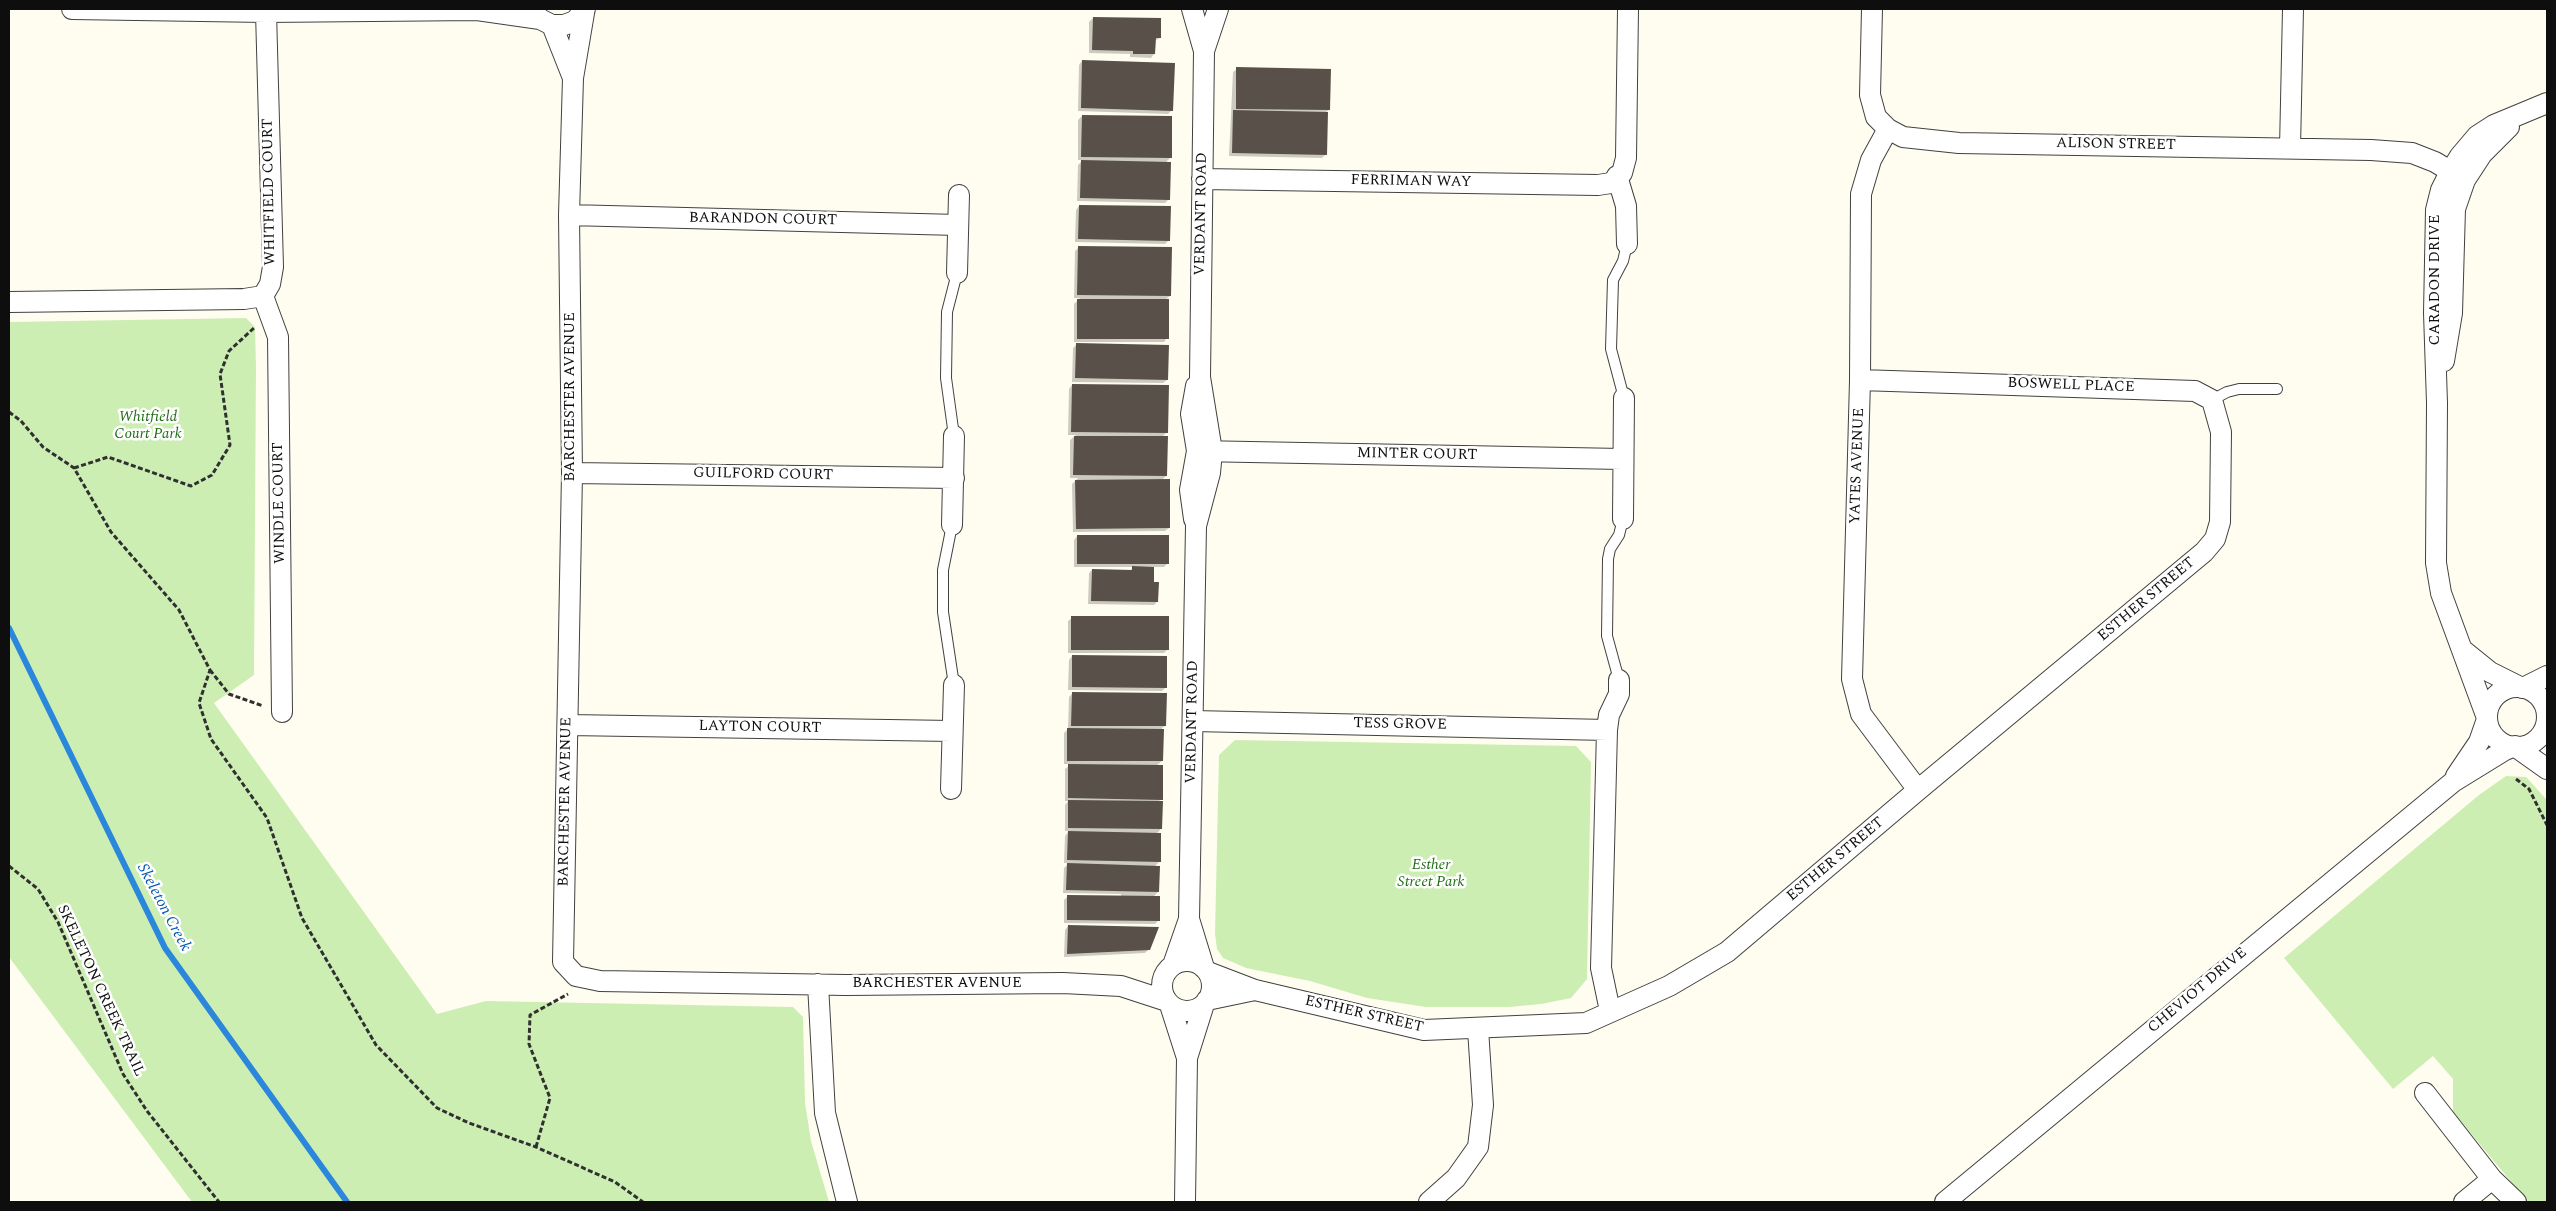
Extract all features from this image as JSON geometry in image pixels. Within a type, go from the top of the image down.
[{"type":"street","points":[[72,9],[266,12],[478,9],[541,17],[570,23],[585,11]]},
{"type":"street","name":"VERDANT ROAD","points":[[1171,967],[1189,919],[1196,526],[1210,473],[1205,451],[1200,377],[1204,51],[1192,9]]},
{"type":"street","name":"VERDANT ROAD","points":[[1204,51],[1218,9]]},
{"type":"street","points":[[1627,244],[1626,206],[1618,176],[1622,172],[1626,158],[1628,9]]},
{"type":"street","points":[[1872,9],[1870,95],[1876,117],[1888,129]]},
{"type":"street","points":[[2290,148],[2293,9]]},
{"type":"street","name":"BARCHESTER AVENUE","points":[[585,11],[573,78],[569,215],[572,473],[563,962],[576,976],[600,981],[818,984],[1063,983],[1121,986],[1169,1003]]},
{"type":"street","name":"WHITFIELD COURT","points":[[263,296],[270,284],[273,266],[266,12]]},
{"type":"street","name":"BARCHESTER AVENUE","points":[[541,17],[573,78]]},
{"type":"street","name":"CARADON DRIVE","points":[[2487,718],[2477,686],[2459,646],[2441,593],[2436,563],[2437,402],[2434,313],[2436,210],[2441,190],[2457,176],[2460,156],[2477,136],[2494,125],[2547,103]]},
{"type":"street","name":"ALISON STREET","points":[[1888,129],[1902,137],[1959,143],[2290,148],[2412,154],[2435,162],[2457,176]]},
{"type":"street","name":"YATES AVENUE","points":[[1888,129],[1871,160],[1861,194],[1860,380],[1852,679],[1861,714],[1918,790]]},
{"type":"street","name":"FERRIMAN WAY","points":[[1202,179],[1598,185],[1610,182],[1618,176]]},
{"type":"street","points":[[957,273],[959,195]]},
{"type":"street","name":"BARANDON COURT","points":[[569,215],[958,225]]},
{"type":"street","points":[[9,302],[244,299],[263,296]]},
{"type":"street","name":"WINDLE COURT","points":[[263,296],[278,337],[282,712]]},
{"type":"street","name":"BOSWELL PLACE","points":[[1860,380],[2176,388],[2195,391],[2212,400]]},
{"type":"street","points":[[1623,519],[1624,398]]},
{"type":"street","name":"ESTHER STREET","points":[[1206,970],[1255,990],[1424,1030],[1586,1023],[1669,986],[1728,952],[1918,790],[2204,552],[2215,540],[2220,522],[2221,432],[2212,400]]},
{"type":"street","points":[[952,525],[954,436]]},
{"type":"street","name":"MINTER COURT","points":[[1205,451],[1622,459]]},
{"type":"street","name":"GUILFORD COURT","points":[[572,473],[954,478]]},
{"type":"street","points":[[2459,646],[2483,667],[2538,696],[2547,714],[2544,729],[2537,739],[2526,745],[2515,747]]},
{"type":"street","points":[[2547,676],[2523,688],[2511,688],[2495,696],[2489,707],[2487,718],[2492,733],[2497,739],[2515,747],[2547,769]]},
{"type":"street","points":[[1610,1011],[1601,968],[1607,730],[1610,715],[1619,694],[1619,680]]},
{"type":"street","points":[[951,789],[954,685]]},
{"type":"street","name":"CHEVIOT DRIVE","points":[[2452,782],[2479,742],[2487,718]]},
{"type":"street","name":"TESS GROVE","points":[[1193,721],[1607,730]]},
{"type":"street","name":"LAYTON COURT","points":[[568,725],[952,731]]},
{"type":"street","name":"CHEVIOT DRIVE","points":[[1945,1202],[2452,782],[2505,750],[2515,747]]},
{"type":"street","name":"VERDANT ROAD","points":[[1189,919],[1206,970]]},
{"type":"street","points":[[1185,1202],[1187,1058],[1212,986],[1206,970],[1189,961],[1171,967],[1162,985],[1187,1058]]},
{"type":"street","name":"BARCHESTER AVENUE","points":[[1121,986],[1171,967]]},
{"type":"street","points":[[818,984],[825,1113],[832,1152],[847,1202]]},
{"type":"street","name":"ESTHER STREET","points":[[1206,1002],[1255,990]]},
{"type":"street","points":[[1169,1003],[1178,1009],[1187,1011],[1206,1002]]},
{"type":"street","points":[[1429,1202],[1456,1178],[1478,1146],[1483,1105],[1478,1029]]},
{"type":"street","points":[[2425,1093],[2492,1179],[2516,1202]]},
{"type":"street","points":[[2464,1202],[2492,1179]]},
{"type":"lane","points":[[1624,398],[1611,349],[1613,280],[1624,261],[1627,244]]},
{"type":"lane","points":[[954,436],[946,378],[947,312],[957,273]]},
{"type":"lane","points":[[2212,400],[2227,392],[2239,389],[2277,389]]},
{"type":"lane","points":[[1619,680],[1607,636],[1607,596],[1610,549],[1619,535],[1623,519]]},
{"type":"lane","points":[[952,525],[943,570],[943,612],[954,685]]},
{"type":"path","points":[[74,468],[108,457],[192,486],[212,475],[230,445],[220,374],[229,351],[247,332],[270,316]]},
{"type":"path","points":[[9,412],[22,421],[43,447],[74,468],[110,532],[179,610],[210,670],[229,694],[282,712]]},
{"type":"path","points":[[210,670],[199,703],[210,739],[267,818],[302,918],[376,1044],[437,1108],[469,1123],[536,1147],[615,1182],[643,1202]]},
{"type":"path","points":[[2516,779],[2529,789],[2547,825]]},
{"type":"path","name":"SKELETON CREEK TRAIL","points":[[9,866],[38,889],[58,922],[123,1074],[147,1111],[219,1202]]},
{"type":"path","points":[[536,1147],[550,1098],[529,1044],[530,1015],[551,1001],[575,990],[581,977]]},
{"type":"green space","name":"Whitfield Court Park","points":[[246,318],[255,327],[256,367],[254,675],[214,703],[437,1014],[486,1001],[793,1007],[803,1017],[805,1103],[811,1141],[829,1202],[192,1202],[9,957],[9,322]]},
{"type":"green space","name":"Esther Street Park","points":[[1235,740],[1576,746],[1591,762],[1587,979],[1571,998],[1541,1004],[1509,1007],[1426,1007],[1367,998],[1310,981],[1246,968],[1223,958],[1217,949],[1215,934],[1219,755]]},
{"type":"green space","points":[[2506,776],[2526,777],[2547,800],[2547,1202],[2528,1202],[2453,1112],[2453,1079],[2433,1056],[2393,1089],[2284,958],[2479,795]]},
{"type":"building","points":[[1093,17],[1161,18],[1161,38],[1156,38],[1155,54],[1133,54],[1133,51],[1092,50]]},
{"type":"building","points":[[1082,60],[1175,63],[1173,111],[1081,108]]},
{"type":"building","points":[[1236,67],[1331,69],[1330,110],[1236,109]]},
{"type":"building","points":[[1233,110],[1328,112],[1327,155],[1232,153]]},
{"type":"building","points":[[1082,115],[1172,116],[1172,158],[1081,157]]},
{"type":"building","points":[[1081,160],[1171,162],[1170,200],[1080,198]]},
{"type":"building","points":[[1079,205],[1171,206],[1170,241],[1078,239]]},
{"type":"building","points":[[1078,246],[1172,247],[1171,296],[1077,295]]},
{"type":"building","points":[[1077,299],[1169,299],[1169,339],[1077,339]]},
{"type":"building","points":[[1076,343],[1169,345],[1168,380],[1075,378]]},
{"type":"building","points":[[1072,384],[1169,385],[1168,433],[1071,432]]},
{"type":"building","points":[[1074,436],[1168,436],[1167,476],[1073,475]]},
{"type":"building","points":[[1170,479],[1170,528],[1076,529],[1075,480]]},
{"type":"building","points":[[1077,535],[1169,535],[1169,564],[1077,564]]},
{"type":"building","points":[[1132,566],[1154,567],[1154,582],[1159,582],[1158,602],[1091,601],[1092,569],[1132,570]]},
{"type":"building","points":[[1071,616],[1169,616],[1169,650],[1071,650]]},
{"type":"building","points":[[1072,655],[1167,656],[1167,688],[1072,687]]},
{"type":"building","points":[[1072,692],[1167,693],[1166,726],[1071,726]]},
{"type":"building","points":[[1067,728],[1164,729],[1163,761],[1067,761]]},
{"type":"building","points":[[1068,764],[1163,765],[1163,800],[1068,798]]},
{"type":"building","points":[[1068,800],[1163,801],[1162,829],[1068,828]]},
{"type":"building","points":[[1068,831],[1161,833],[1161,862],[1067,860]]},
{"type":"building","points":[[1067,863],[1160,866],[1159,892],[1066,890]]},
{"type":"building","points":[[1067,895],[1160,896],[1160,921],[1067,920]]},
{"type":"building","points":[[1068,925],[1159,927],[1150,950],[1067,954]]},
{"type":"waterway","name":"Skeleton Creek","points":[[9,628],[165,948],[347,1202]]}]
